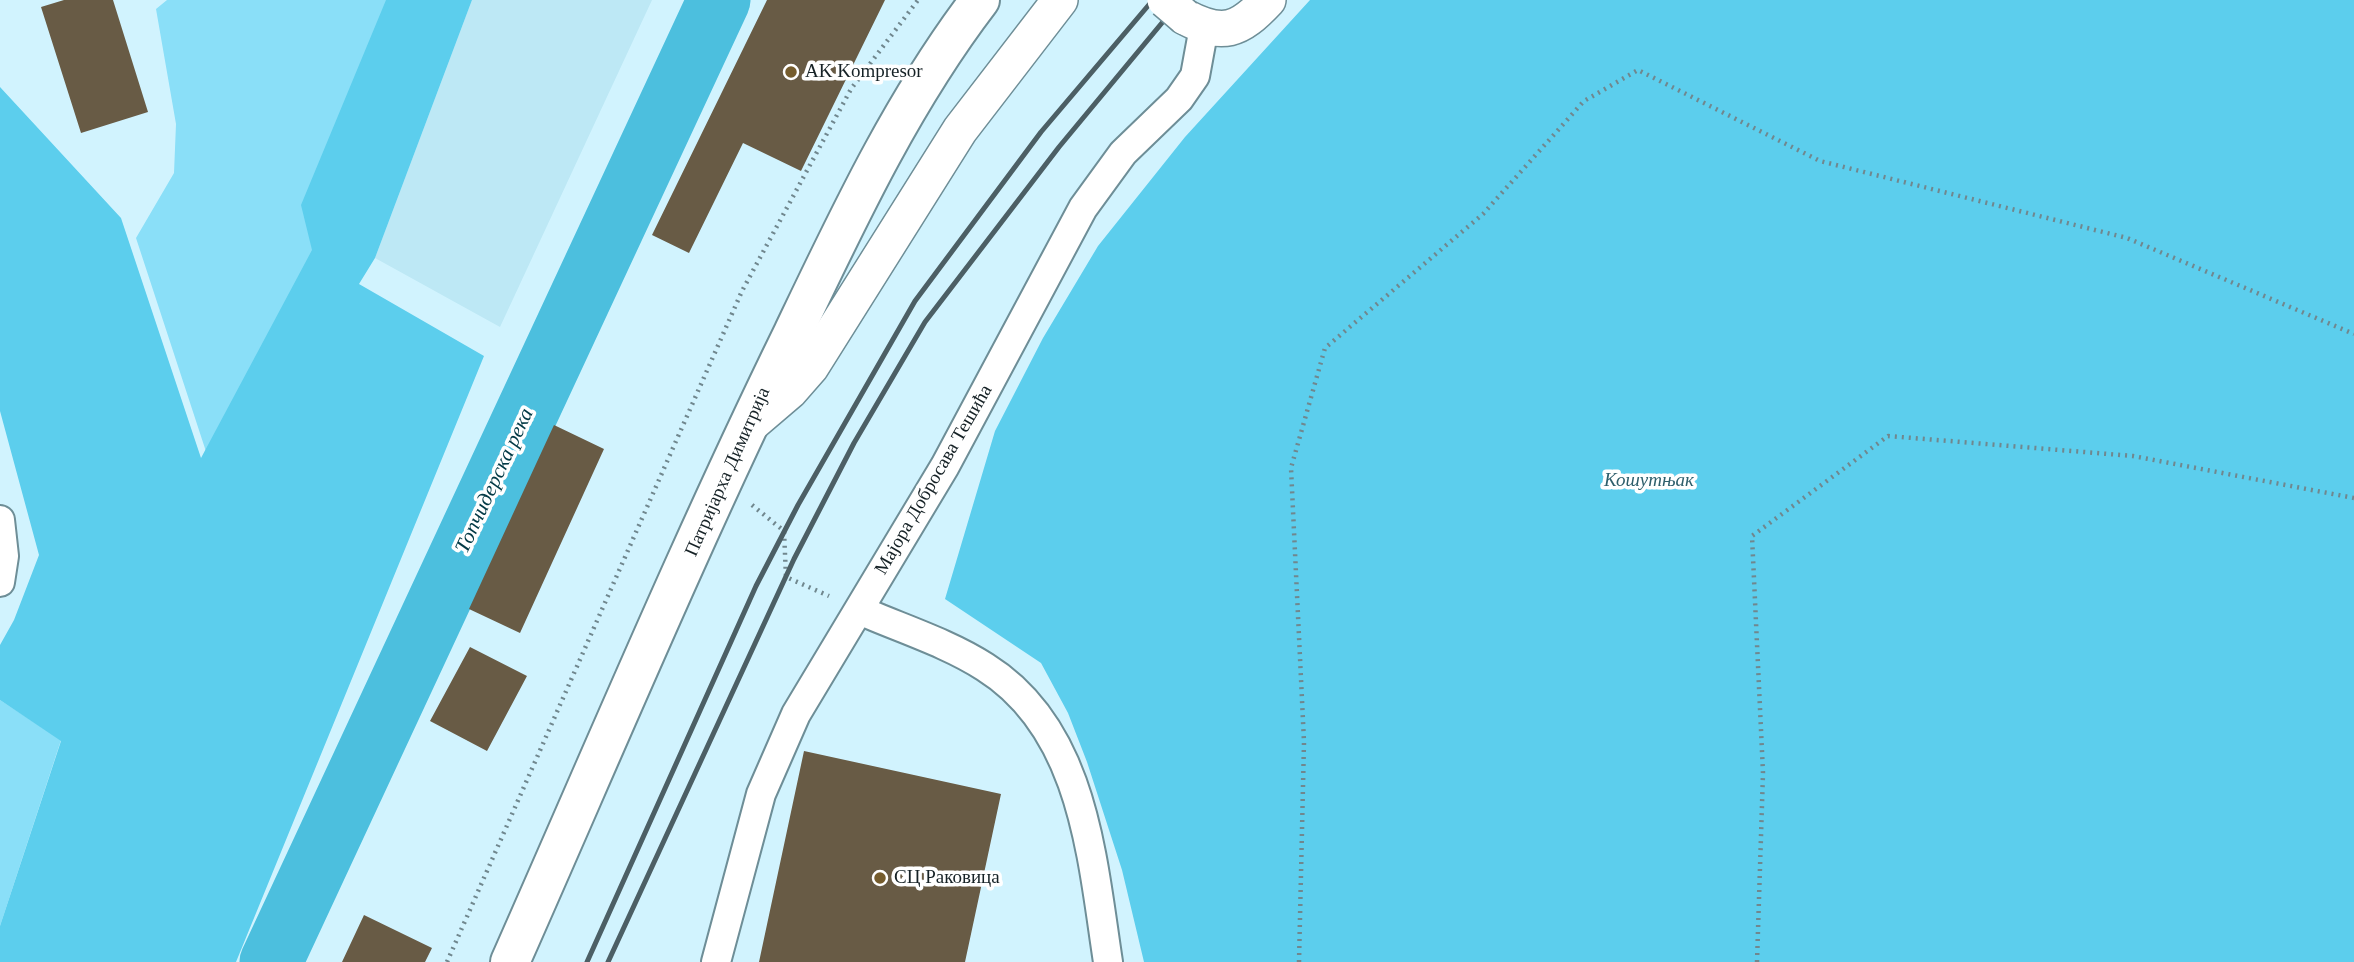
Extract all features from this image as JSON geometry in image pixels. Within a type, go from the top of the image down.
[{"type":"main road","name":"Патријарха Димитрија","points":[[510,962],[746,428],[867,180],[913,97],[980,0]]},
{"type":"street","points":[[746,428],[790,391],[811,368],[960,130],[1060,0]]},
{"type":"street","name":"Мајора Добросава Тешића","points":[[1184,15],[1220,30],[1238,26],[1268,0]]},
{"type":"street","name":"Мајора Добросава Тешића","points":[[716,962],[761,794],[796,714],[944,467],[1083,208],[1123,153],[1179,99],[1195,76],[1184,15]]},
{"type":"street","points":[[0,520],[4,556],[0,582]]},
{"type":"street","points":[[859,610],[984,666],[1013,687],[1033,709],[1074,780],[1089,846],[1108,962]]},
{"type":"path","points":[[447,962],[742,291],[851,89],[918,0]]},
{"type":"path","points":[[1299,962],[1304,742],[1291,468],[1325,348],[1483,214],[1584,102],[1638,70],[1819,161],[2127,238],[2354,334]]},
{"type":"path","points":[[1757,962],[1763,773],[1752,536],[1888,436],[2133,456],[2354,498]]},
{"type":"path","points":[[719,491],[752,505],[784,531],[786,577],[859,610]]},
{"type":"shaded area","points":[[167,0],[408,0],[327,269],[215,479],[136,238],[174,173],[176,124],[156,9]]},
{"type":"shaded area","points":[[472,0],[652,0],[500,327],[375,258]]},
{"type":"shaded area","points":[[0,700],[61,740],[0,926]]},
{"type":"green space","points":[[386,0],[472,0],[375,258],[359,284],[484,356],[236,962],[0,962],[0,926],[61,741],[0,700],[0,645],[14,620],[39,555],[0,411],[0,87],[121,218],[201,458],[312,250],[301,205]]},
{"type":"green space","name":"Кошутњак","points":[[1310,0],[2354,0],[2354,962],[1144,962],[1122,870],[1087,762],[1068,713],[1041,663],[945,599],[995,431],[1043,338],[1098,246],[1185,137]]},
{"type":"building","points":[[64,0],[113,0],[148,112],[81,133],[41,7]]},
{"type":"building","name":"AK Kompresor","points":[[767,0],[885,0],[801,171],[743,143],[689,253],[652,235]]},
{"type":"building","points":[[554,425],[604,449],[520,633],[469,609]]},
{"type":"building","points":[[470,647],[527,676],[487,751],[430,721]]},
{"type":"building","name":"СЦ Раковица","points":[[804,751],[1001,794],[965,962],[759,962]]},
{"type":"building","points":[[364,915],[432,948],[425,962],[342,962]]},
{"type":"waterway","name":"Топчидерска река","points":[[271,962],[719,0]]},
{"type":"railway","points":[[587,962],[756,586],[798,505],[915,301],[1041,132],[1153,0]]},
{"type":"railway","points":[[608,962],[794,559],[854,443],[925,322],[1059,147],[1181,0]]},
{"type":"place","name":"AK Kompresor","points":[[791,72]]},
{"type":"place","name":"СЦ Раковица","points":[[880,878]]}]
